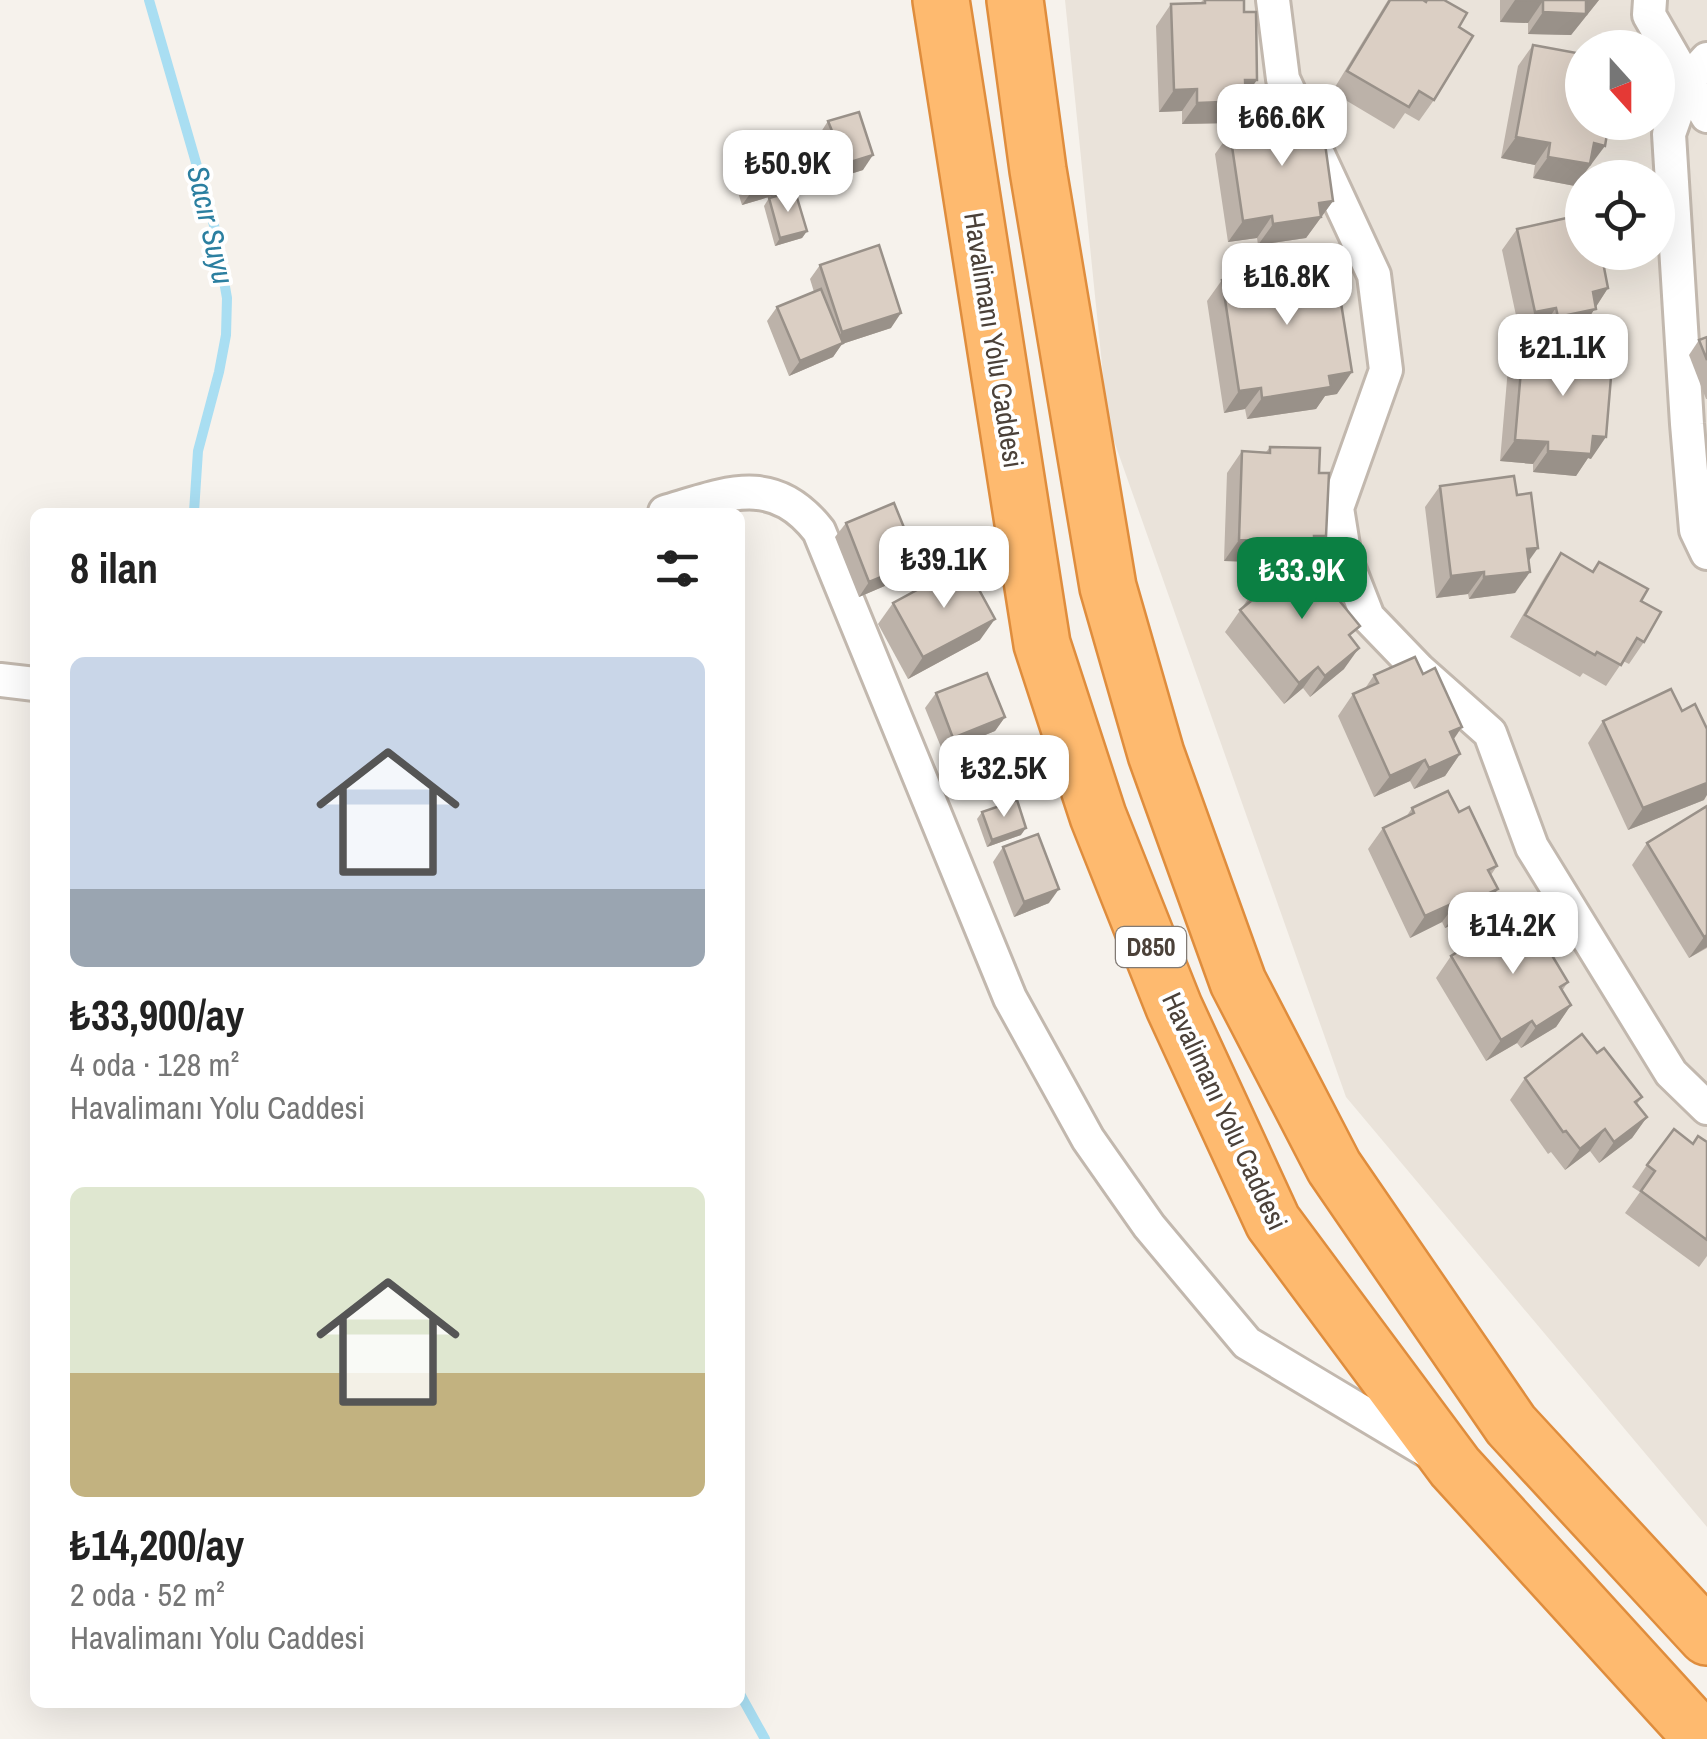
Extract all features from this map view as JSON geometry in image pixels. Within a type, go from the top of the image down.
[{"type":"highway","name":"Havalimanı Yolu Caddesi","points":[[942,0],[1042,644],[1098,816],[1174,1007],[1273,1222],[1455,1467],[1703,1739]]},
{"type":"highway","name":"D850","points":[[1014,0],[1041,189],[1108,586],[1156,754],[1238,982],[1334,1167],[1511,1425],[1707,1637]]},
{"type":"street","points":[[1274,0],[1283,79],[1374,275],[1386,370],[1337,508],[1345,558],[1368,617],[1490,734],[1532,848],[1672,1073],[1707,1108]]},
{"type":"street","points":[[1650,0],[1650,15],[1701,72],[1707,116]]},
{"type":"street","points":[[1701,72],[1669,134],[1697,418],[1696,530],[1707,553]]},
{"type":"street","points":[[679,508],[750,491],[782,499],[809,518],[820,532],[1010,998],[1088,1139],[1150,1226],[1247,1343],[1455,1467]]},
{"type":"street","points":[[0,680],[30,683]]},
{"type":"shaded area","points":[[1065,0],[1707,0],[1707,1527],[1346,1097],[1108,424]]},
{"type":"building","points":[[1244,0],[1244,12],[1256,12],[1257,80],[1245,80],[1246,101],[1197,103],[1197,89],[1174,90],[1171,4]]},
{"type":"building","points":[[1390,0],[1444,0],[1467,13],[1459,27],[1473,36],[1434,100],[1419,91],[1409,107],[1347,71]]},
{"type":"building","points":[[1515,0],[1586,0],[1586,14],[1543,12],[1543,1]]},
{"type":"building","points":[[1533,45],[1565,51],[1565,140],[1606,140],[1605,146],[1594,143],[1591,160],[1566,160],[1548,157],[1550,143],[1516,137]]},
{"type":"building","points":[[1302,111],[1303,124],[1322,122],[1333,201],[1319,203],[1321,217],[1273,224],[1272,216],[1243,221],[1230,133],[1260,131],[1260,117]]},
{"type":"building","points":[[859,112],[873,155],[825,170],[820,156],[789,166],[792,178],[752,191],[742,159],[832,131],[828,121]]},
{"type":"building","points":[[795,191],[807,231],[780,238],[769,198]]},
{"type":"building","points":[[1565,218],[1565,270],[1604,270],[1608,288],[1593,292],[1596,309],[1558,317],[1556,308],[1535,312],[1517,229]]},
{"type":"building","points":[[879,245],[901,313],[842,332],[820,265]]},
{"type":"building","points":[[1310,258],[1312,269],[1335,265],[1352,372],[1329,376],[1331,387],[1262,398],[1261,388],[1239,391],[1222,280],[1246,276],[1245,268]]},
{"type":"building","points":[[821,289],[843,343],[800,361],[777,307]]},
{"type":"building","points":[[1707,337],[1707,360],[1699,340]]},
{"type":"building","points":[[1523,347],[1604,353],[1602,372],[1611,377],[1606,437],[1593,436],[1591,454],[1548,451],[1548,442],[1515,440]]},
{"type":"building","points":[[1270,447],[1320,448],[1319,473],[1329,473],[1326,536],[1314,536],[1314,554],[1272,552],[1273,541],[1239,540],[1242,451],[1270,453]]},
{"type":"building","points":[[1514,476],[1517,495],[1531,493],[1538,548],[1527,549],[1530,572],[1451,576],[1440,486]]},
{"type":"building","points":[[894,503],[918,562],[869,582],[846,523]]},
{"type":"building","points":[[1561,553],[1593,572],[1599,562],[1648,589],[1641,601],[1661,612],[1644,642],[1637,638],[1621,665],[1597,652],[1595,655],[1525,615]]},
{"type":"building","points":[[1291,559],[1307,579],[1315,571],[1360,626],[1349,635],[1359,648],[1325,676],[1318,667],[1299,683],[1240,610],[1262,592],[1257,586]]},
{"type":"building","points":[[965,564],[995,619],[923,657],[893,603]]},
{"type":"building","points":[[1415,657],[1423,674],[1435,668],[1462,727],[1450,732],[1460,754],[1429,768],[1425,760],[1390,776],[1353,694],[1378,683],[1374,675]]},
{"type":"building","points":[[987,673],[1005,717],[953,738],[936,693]]},
{"type":"building","points":[[1671,689],[1682,711],[1695,704],[1707,729],[1707,783],[1643,808],[1603,721]]},
{"type":"building","points":[[1448,791],[1459,812],[1469,807],[1497,866],[1488,870],[1498,889],[1460,907],[1458,901],[1425,916],[1383,828],[1414,813],[1412,808]]},
{"type":"building","points":[[1017,800],[1026,828],[992,840],[982,812]]},
{"type":"building","points":[[1707,806],[1707,935],[1704,937],[1647,843]]},
{"type":"building","points":[[1038,834],[1059,889],[1024,902],[1003,847]]},
{"type":"building","points":[[1512,913],[1524,933],[1535,927],[1568,982],[1560,987],[1571,1005],[1536,1027],[1532,1021],[1501,1040],[1451,956]]},
{"type":"building","points":[[1582,1034],[1597,1053],[1604,1048],[1642,1097],[1635,1102],[1647,1117],[1614,1142],[1605,1129],[1580,1149],[1563,1132],[1525,1078]]},
{"type":"building","points":[[1674,1129],[1693,1144],[1698,1136],[1707,1142],[1707,1240],[1641,1191],[1655,1171],[1647,1165]]},
{"type":"waterway","name":"Sacır Suyu","points":[[149,0],[214,225],[227,298],[219,372],[198,451],[194,508]]},
{"type":"waterway","name":"Sacır Suyu","points":[[745,1703],[765,1739]]}]
